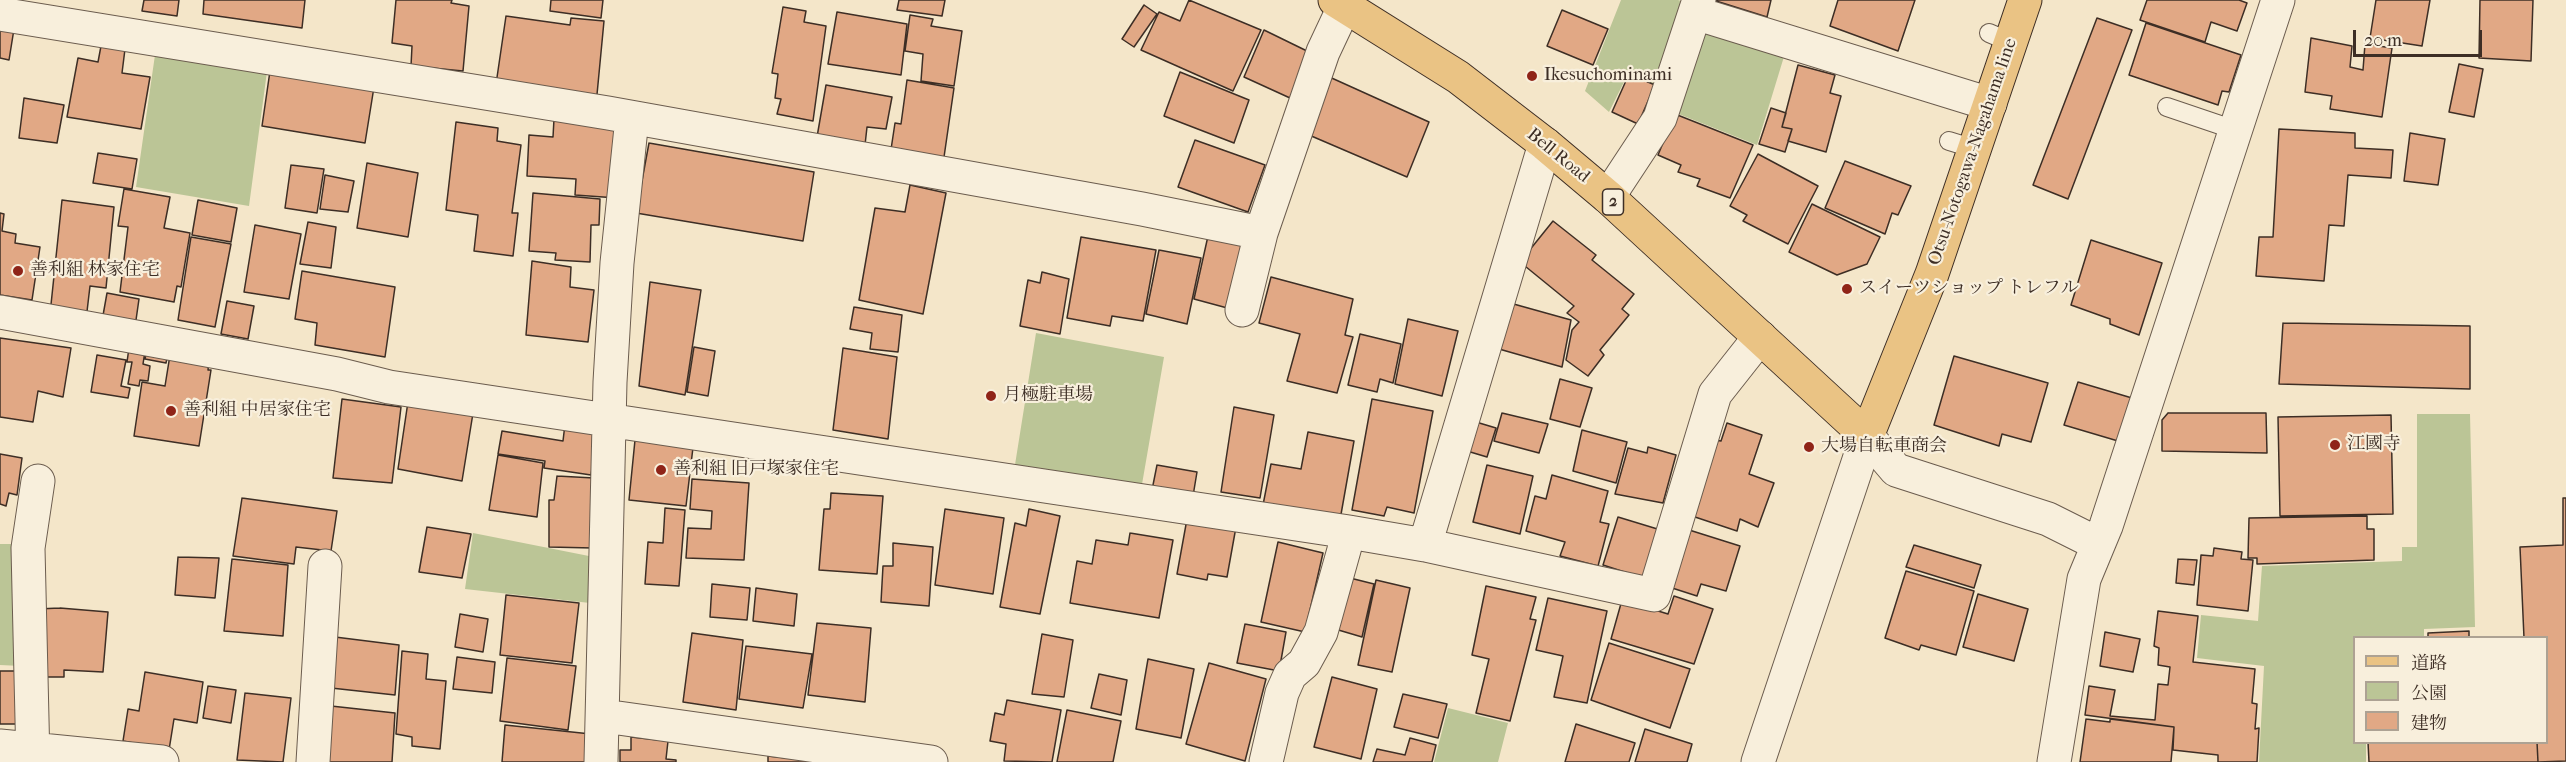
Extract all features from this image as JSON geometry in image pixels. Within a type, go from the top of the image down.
[{"type":"main road","name":"Otsu-Notogawa-Nagahama line","points":[[1867,436],[1932,274],[1962,145],[1990,104],[2000,38],[2025,0]]},
{"type":"main road","name":"Bell Road","points":[[1340,3],[1458,77],[1545,144],[1608,197],[1867,436]]},
{"type":"street","points":[[2054,762],[2084,579],[2106,526],[2278,0]]},
{"type":"street","points":[[1242,310],[1261,233],[1340,3]]},
{"type":"street","points":[[1608,197],[1660,118],[1697,7],[1990,104]]},
{"type":"street","points":[[0,14],[632,118],[1142,209],[1261,233]]},
{"type":"street","points":[[601,762],[604,716],[605,491],[609,418],[627,231],[632,118]]},
{"type":"street","points":[[1425,545],[1545,144]]},
{"type":"street","points":[[0,312],[247,365],[409,384],[559,407],[794,453],[1349,532],[1425,545],[1654,595],[1715,394],[1760,337]]},
{"type":"street","points":[[1867,436],[1896,470],[2048,519],[2098,544]]},
{"type":"street","points":[[1758,762],[1867,436]]},
{"type":"street","points":[[33,756],[28,548],[38,480]]},
{"type":"street","points":[[1266,762],[1282,693],[1290,675],[1304,663],[1321,632],[1349,532]]},
{"type":"street","points":[[313,762],[325,566]]},
{"type":"street","points":[[604,716],[879,758],[931,762]]},
{"type":"street","points":[[0,746],[33,756],[162,762]]},
{"type":"lane","points":[[2167,107],[2235,130]]},
{"type":"green space","points":[[1621,0],[1678,0],[1688,3],[1658,86],[1629,72],[1609,112],[1585,91]]},
{"type":"green space","points":[[1697,25],[1786,50],[1757,145],[1671,111]]},
{"type":"green space","points":[[156,48],[268,64],[249,206],[136,187]]},
{"type":"green space","points":[[1036,333],[1164,357],[1141,490],[1014,471]]},
{"type":"green space","points":[[2417,414],[2470,414],[2475,627],[2424,629],[2424,636],[2353,636],[2353,744],[2366,744],[2366,762],[2259,762],[2264,666],[2197,658],[2201,615],[2258,621],[2262,566],[2402,561],[2402,547],[2417,547]]},
{"type":"green space","points":[[473,533],[599,558],[599,604],[465,589]]},
{"type":"green space","points":[[0,544],[22,544],[21,666],[0,665]]},
{"type":"green space","points":[[1448,708],[1508,723],[1498,762],[1434,762]]},
{"type":"building","points":[[144,0],[179,0],[177,16],[142,11]]},
{"type":"building","points":[[204,0],[305,0],[302,28],[203,14]]},
{"type":"building","points":[[396,0],[452,0],[451,3],[469,6],[463,71],[411,66],[412,46],[392,43]]},
{"type":"building","points":[[551,0],[603,0],[601,18],[550,11]]},
{"type":"building","points":[[899,0],[945,0],[942,16],[897,10]]},
{"type":"building","points":[[1189,0],[1261,30],[1233,91],[1141,50],[1159,12],[1180,21]]},
{"type":"building","points":[[1713,0],[1771,0],[1767,17]]},
{"type":"building","points":[[1838,0],[1915,0],[1898,51],[1830,26]]},
{"type":"building","points":[[2147,0],[2239,0],[2247,3],[2237,31],[2211,22],[2205,42],[2140,20]]},
{"type":"building","points":[[2376,0],[2430,0],[2422,46],[2370,38]]},
{"type":"building","points":[[2480,0],[2533,0],[2531,61],[2479,58]]},
{"type":"building","points":[[1144,5],[1157,14],[1134,47],[1122,39]]},
{"type":"building","points":[[783,7],[806,11],[804,22],[826,26],[813,121],[777,114],[781,99],[775,98],[778,74],[772,73]]},
{"type":"building","points":[[1562,10],[1608,29],[1593,65],[1547,46]]},
{"type":"building","points":[[837,12],[907,24],[901,75],[828,64]]},
{"type":"building","points":[[910,15],[933,19],[931,26],[962,31],[954,86],[921,81],[923,54],[905,51]]},
{"type":"building","points":[[506,16],[570,25],[571,18],[604,21],[596,105],[495,91]]},
{"type":"building","points":[[2097,18],[2132,30],[2068,199],[2033,185]]},
{"type":"building","points":[[2146,23],[2241,55],[2229,92],[2222,91],[2218,105],[2129,75]]},
{"type":"building","points":[[0,27],[14,29],[9,60],[0,58]]},
{"type":"building","points":[[1264,30],[1309,52],[1290,98],[1244,77]]},
{"type":"building","points":[[2311,38],[2352,46],[2350,67],[2363,70],[2365,44],[2392,48],[2382,117],[2330,109],[2332,96],[2305,92]]},
{"type":"building","points":[[101,46],[125,49],[122,73],[150,77],[141,129],[67,117],[78,58],[98,62]]},
{"type":"building","points":[[2459,64],[2483,69],[2474,117],[2449,112]]},
{"type":"building","points":[[1798,65],[1835,75],[1830,93],[1841,96],[1826,152],[1788,141],[1792,129],[1782,127]]},
{"type":"building","points":[[270,71],[374,87],[365,143],[262,126]]},
{"type":"building","points":[[1180,72],[1249,100],[1234,143],[1164,116]]},
{"type":"building","points":[[1629,74],[1655,85],[1638,124],[1612,112]]},
{"type":"building","points":[[1325,75],[1429,122],[1407,177],[1302,132]]},
{"type":"building","points":[[907,80],[954,88],[943,164],[890,156],[895,123],[901,124]]},
{"type":"building","points":[[826,85],[892,97],[886,129],[867,127],[865,145],[817,137]]},
{"type":"building","points":[[24,98],[64,105],[57,143],[19,138]]},
{"type":"building","points":[[1771,108],[1786,113],[1782,127],[1792,129],[1785,152],[1759,144]]},
{"type":"building","points":[[1675,114],[1753,145],[1730,198],[1697,186],[1700,179],[1678,172],[1681,165],[1658,155]]},
{"type":"building","points":[[554,119],[621,126],[617,198],[575,195],[576,179],[527,176],[529,135],[553,137]]},
{"type":"building","points":[[456,122],[498,128],[497,141],[521,145],[512,213],[518,213],[513,256],[474,251],[478,215],[446,210]]},
{"type":"building","points":[[2279,129],[2355,133],[2355,148],[2393,150],[2391,178],[2348,175],[2344,226],[2329,225],[2324,281],[2256,276],[2259,237],[2273,237]]},
{"type":"building","points":[[2410,133],[2445,139],[2438,185],[2404,181]]},
{"type":"building","points":[[1195,140],[1265,165],[1248,212],[1178,187]]},
{"type":"building","points":[[649,143],[814,172],[803,241],[636,213]]},
{"type":"building","points":[[98,153],[137,159],[132,189],[93,183]]},
{"type":"building","points":[[1758,154],[1818,186],[1788,244],[1743,221],[1747,215],[1730,206]]},
{"type":"building","points":[[1845,161],[1911,186],[1898,215],[1892,213],[1885,234],[1825,208]]},
{"type":"building","points":[[367,163],[418,173],[408,237],[357,228]]},
{"type":"building","points":[[291,165],[324,169],[317,213],[285,208]]},
{"type":"building","points":[[325,175],[354,181],[348,212],[320,209]]},
{"type":"building","points":[[910,185],[946,193],[923,314],[859,300],[875,208],[905,212]]},
{"type":"building","points":[[124,189],[170,197],[164,228],[190,233],[181,287],[177,286],[174,302],[120,292],[128,227],[118,226]]},
{"type":"building","points":[[533,193],[600,199],[599,225],[591,225],[590,262],[555,260],[556,253],[529,251]]},
{"type":"building","points":[[62,200],[114,207],[106,288],[90,286],[86,320],[50,314]]},
{"type":"building","points":[[198,200],[237,208],[231,242],[192,235]]},
{"type":"building","points":[[1812,204],[1880,237],[1867,264],[1837,275],[1789,252]]},
{"type":"building","name":"善利組 林家住宅","points":[[0,213],[4,214],[2,231],[16,234],[15,243],[40,247],[32,300],[0,295]]},
{"type":"building","points":[[1553,221],[1596,255],[1592,260],[1634,294],[1622,309],[1629,315],[1600,350],[1604,355],[1588,376],[1566,360],[1572,330],[1579,322],[1567,313],[1574,306],[1520,262]]},
{"type":"building","points":[[308,222],[336,227],[331,268],[300,264]]},
{"type":"building","points":[[255,225],[301,234],[289,299],[244,292]]},
{"type":"building","points":[[1208,236],[1244,243],[1231,309],[1194,299]]},
{"type":"building","points":[[191,237],[231,244],[215,327],[178,320]]},
{"type":"building","points":[[1081,237],[1156,250],[1143,321],[1112,316],[1110,326],[1067,318]]},
{"type":"building","points":[[2091,240],[2162,263],[2139,335],[2110,324],[2110,319],[2071,305]]},
{"type":"building","points":[[1159,250],[1201,258],[1187,324],[1146,314]]},
{"type":"building","points":[[532,261],[571,267],[570,287],[594,290],[588,342],[526,335]]},
{"type":"building","points":[[302,271],[395,287],[385,357],[315,345],[317,323],[295,319]]},
{"type":"building","points":[[1042,272],[1069,279],[1060,334],[1020,326],[1028,280],[1040,283]]},
{"type":"building","points":[[1271,277],[1353,299],[1345,335],[1353,337],[1337,393],[1287,381],[1300,334],[1259,323]]},
{"type":"building","points":[[650,282],[701,290],[685,395],[639,386]]},
{"type":"building","points":[[107,293],[139,299],[135,327],[102,321]]},
{"type":"building","points":[[227,301],[254,306],[248,339],[221,334]]},
{"type":"building","points":[[1510,303],[1571,320],[1562,367],[1499,349]]},
{"type":"building","points":[[854,307],[902,315],[898,352],[870,349],[872,333],[850,329]]},
{"type":"building","points":[[1408,319],[1458,331],[1442,396],[1395,384]]},
{"type":"building","points":[[2283,323],[2470,326],[2470,389],[2279,384]]},
{"type":"building","points":[[1360,334],[1401,344],[1393,383],[1380,379],[1377,392],[1348,385]]},
{"type":"building","points":[[0,338],[71,348],[63,397],[38,391],[33,422],[0,417]]},
{"type":"building","points":[[694,347],[715,351],[708,396],[687,392]]},
{"type":"building","points":[[129,348],[145,351],[143,364],[150,366],[148,381],[140,380],[139,386],[128,384],[132,362],[127,362]]},
{"type":"building","points":[[843,348],[897,357],[888,439],[833,430]]},
{"type":"building","points":[[147,349],[168,353],[166,363],[145,359]]},
{"type":"building","points":[[97,355],[126,360],[121,386],[130,388],[128,398],[91,392]]},
{"type":"building","name":"善利組 中居家住宅","points":[[170,355],[209,361],[208,370],[211,370],[199,446],[134,436],[142,382],[165,386]]},
{"type":"building","points":[[1954,356],[2048,383],[2031,442],[2002,434],[1999,446],[1934,425]]},
{"type":"building","points":[[1560,379],[1592,388],[1580,427],[1550,419]]},
{"type":"building","points":[[2078,382],[2132,398],[2118,441],[2064,425]]},
{"type":"building","points":[[409,395],[474,407],[462,481],[398,469]]},
{"type":"building","points":[[342,399],[401,407],[392,483],[333,478]]},
{"type":"building","points":[[1372,399],[1433,411],[1414,513],[1387,507],[1384,516],[1352,510]]},
{"type":"building","points":[[1234,407],[1274,415],[1260,498],[1221,492]]},
{"type":"building","points":[[1502,413],[1548,424],[1539,453],[1494,441]]},
{"type":"building","points":[[2168,413],[2266,413],[2267,453],[2162,451],[2162,420]]},
{"type":"building","name":"江國寺","points":[[2391,415],[2393,514],[2280,516],[2278,417]]},
{"type":"building","points":[[1466,419],[1496,428],[1487,457],[1457,448]]},
{"type":"building","points":[[1727,423],[1762,435],[1749,474],[1774,483],[1758,527],[1740,519],[1737,531],[1689,515],[1714,440],[1721,441]]},
{"type":"building","points":[[565,424],[598,430],[591,475],[544,468],[545,461],[498,454],[502,431],[563,441]]},
{"type":"building","name":"善利組 旧戸塚家住宅","points":[[636,430],[694,439],[686,506],[629,500]]},
{"type":"building","points":[[1582,430],[1627,442],[1616,483],[1573,471]]},
{"type":"building","points":[[1308,432],[1354,441],[1340,520],[1263,505],[1271,464],[1301,469]]},
{"type":"building","points":[[1648,447],[1676,455],[1663,503],[1615,494],[1628,448],[1647,453]]},
{"type":"building","points":[[0,454],[22,458],[17,495],[9,493],[6,506],[0,504]]},
{"type":"building","points":[[498,455],[543,463],[537,517],[489,510]]},
{"type":"building","points":[[1157,465],[1197,472],[1193,496],[1152,490]]},
{"type":"building","points":[[1487,465],[1533,476],[1520,534],[1473,522]]},
{"type":"building","points":[[1552,475],[1608,491],[1600,522],[1609,524],[1598,566],[1560,556],[1565,542],[1526,531],[1535,496],[1546,499]]},
{"type":"building","points":[[557,476],[594,478],[593,548],[549,547],[549,500],[554,500]]},
{"type":"building","points":[[692,479],[749,483],[744,560],[686,558],[688,528],[711,529],[712,511],[690,509]]},
{"type":"building","points":[[831,493],[883,496],[877,574],[819,570],[824,509],[830,509]]},
{"type":"building","points":[[242,498],[337,511],[331,551],[296,547],[294,564],[233,556]]},
{"type":"building","points":[[2563,498],[2566,498],[2566,761],[2538,762],[2537,744],[2548,744],[2548,636],[2524,636],[2520,547],[2563,545]]},
{"type":"building","points":[[665,508],[685,510],[679,586],[645,584],[648,542],[663,543]]},
{"type":"building","points":[[945,509],[1004,518],[993,594],[935,585]]},
{"type":"building","points":[[1029,509],[1060,516],[1040,614],[1000,607],[1015,523],[1026,526]]},
{"type":"building","points":[[2367,516],[2367,529],[2374,529],[2374,560],[2257,564],[2257,558],[2248,558],[2249,518]]},
{"type":"building","points":[[1618,517],[1664,531],[1649,580],[1603,565]]},
{"type":"building","points":[[1187,519],[1236,527],[1227,577],[1208,574],[1207,580],[1177,574]]},
{"type":"building","points":[[427,527],[471,534],[462,578],[419,572]]},
{"type":"building","points":[[1686,529],[1740,546],[1726,591],[1701,584],[1697,596],[1669,587]]},
{"type":"building","points":[[1130,533],[1173,540],[1159,618],[1070,603],[1077,561],[1092,564],[1096,540],[1128,545]]},
{"type":"building","points":[[1278,542],[1323,553],[1305,632],[1261,622]]},
{"type":"building","points":[[893,543],[933,547],[929,606],[881,602],[883,566],[893,566]]},
{"type":"building","points":[[1914,545],[1981,565],[1974,588],[1906,567]]},
{"type":"building","points":[[2214,548],[2242,552],[2241,559],[2253,560],[2248,611],[2197,605],[2201,555],[2213,556]]},
{"type":"building","points":[[178,557],[219,558],[215,598],[175,595]]},
{"type":"building","points":[[232,559],[288,565],[283,636],[224,631]]},
{"type":"building","points":[[2178,559],[2197,560],[2194,585],[2176,583]]},
{"type":"building","points":[[1906,571],[1974,591],[1956,655],[1921,645],[1919,650],[1885,638]]},
{"type":"building","points":[[1346,577],[1374,584],[1362,637],[1335,629]]},
{"type":"building","points":[[1376,580],[1410,588],[1392,672],[1358,665]]},
{"type":"building","points":[[712,584],[750,588],[747,620],[710,617]]},
{"type":"building","points":[[1486,586],[1536,597],[1530,619],[1536,620],[1510,721],[1476,713],[1489,659],[1472,655]]},
{"type":"building","points":[[756,588],[797,594],[794,626],[753,621]]},
{"type":"building","points":[[1978,594],[2028,609],[2014,661],[1963,647]]},
{"type":"building","points":[[506,595],[579,603],[572,663],[500,655]]},
{"type":"building","points":[[1674,596],[1713,609],[1694,664],[1611,639],[1622,600],[1668,614]]},
{"type":"building","points":[[1548,598],[1607,611],[1587,703],[1554,697],[1563,656],[1536,650]]},
{"type":"building","points":[[60,608],[108,612],[103,672],[64,670],[64,677],[36,677],[37,609]]},
{"type":"building","points":[[2158,611],[2198,616],[2193,662],[2255,669],[2252,703],[2257,704],[2255,729],[2259,728],[2257,762],[2218,762],[2218,755],[2173,750],[2174,727],[2085,715],[2089,686],[2115,690],[2110,716],[2155,720],[2158,684],[2168,685],[2170,667],[2158,665],[2159,648],[2154,646]]},
{"type":"building","points":[[460,614],[488,619],[483,652],[455,647]]},
{"type":"building","points":[[817,623],[871,628],[865,702],[808,695]]},
{"type":"building","points":[[1245,624],[1286,632],[1280,666],[1274,670],[1237,663]]},
{"type":"building","points":[[2469,631],[2469,636],[2428,636],[2428,633]]},
{"type":"building","points":[[2105,632],[2140,639],[2133,672],[2100,666]]},
{"type":"building","points":[[692,633],[743,640],[736,710],[683,702]]},
{"type":"building","points":[[1042,634],[1073,640],[1064,697],[1032,694]]},
{"type":"building","points":[[335,637],[399,645],[395,695],[331,688]]},
{"type":"building","points":[[1609,643],[1690,669],[1670,728],[1591,700]]},
{"type":"building","points":[[746,646],[812,654],[803,708],[739,699]]},
{"type":"building","points":[[402,651],[428,654],[426,679],[446,681],[440,749],[412,746],[412,737],[396,734]]},
{"type":"building","points":[[457,657],[495,662],[492,693],[453,689]]},
{"type":"building","points":[[507,658],[576,666],[568,730],[500,721]]},
{"type":"building","points":[[1148,659],[1194,669],[1181,738],[1136,729]]},
{"type":"building","points":[[1209,663],[1266,679],[1245,761],[1186,744]]},
{"type":"building","points":[[0,671],[16,671],[16,724],[0,724]]},
{"type":"building","points":[[145,672],[203,682],[197,723],[174,719],[169,750],[123,741],[128,709],[139,711]]},
{"type":"building","points":[[1099,674],[1127,680],[1121,715],[1091,708]]},
{"type":"building","points":[[1332,677],[1377,689],[1361,759],[1314,747]]},
{"type":"building","points":[[208,686],[236,690],[231,723],[203,718]]},
{"type":"building","points":[[245,693],[291,698],[283,762],[237,760]]},
{"type":"building","points":[[1403,694],[1447,704],[1438,738],[1394,727]]},
{"type":"building","points":[[1007,700],[1061,710],[1052,762],[1004,761],[1006,744],[990,741],[995,713],[1004,715]]},
{"type":"building","points":[[331,706],[395,713],[392,762],[328,762]]},
{"type":"building","points":[[1067,710],[1121,721],[1113,762],[1057,762]]},
{"type":"building","points":[[2086,719],[2110,722],[2110,719],[2174,727],[2171,762],[2080,762]]},
{"type":"building","points":[[1576,724],[1635,743],[1629,762],[1565,762]]},
{"type":"building","points":[[505,725],[591,734],[589,762],[502,762]]},
{"type":"building","points":[[1645,729],[1692,744],[1687,762],[1635,762]]},
{"type":"building","points":[[631,737],[668,741],[666,759],[676,760],[676,762],[620,762],[620,750],[631,750]]},
{"type":"building","points":[[1410,738],[1436,745],[1432,762],[1373,762],[1377,749],[1405,755]]},
{"type":"building","points":[[2368,744],[2537,744],[2538,762],[2369,762]]},
{"type":"building","points":[[768,756],[807,760],[807,762],[768,762]]},
{"type":"place","name":"Ikesuchominami","points":[[1532,76]]},
{"type":"place","name":"善利組 林家住宅","points":[[18,271]]},
{"type":"place","name":"スイーツショップ トレフル","points":[[1847,289]]},
{"type":"place","name":"月極駐車場","points":[[991,396]]},
{"type":"place","name":"善利組 中居家住宅","points":[[171,411]]},
{"type":"place","name":"江國寺","points":[[2335,445]]},
{"type":"place","name":"大場自転車商会","points":[[1809,447]]},
{"type":"place","name":"善利組 旧戸塚家住宅","points":[[661,470]]}]
